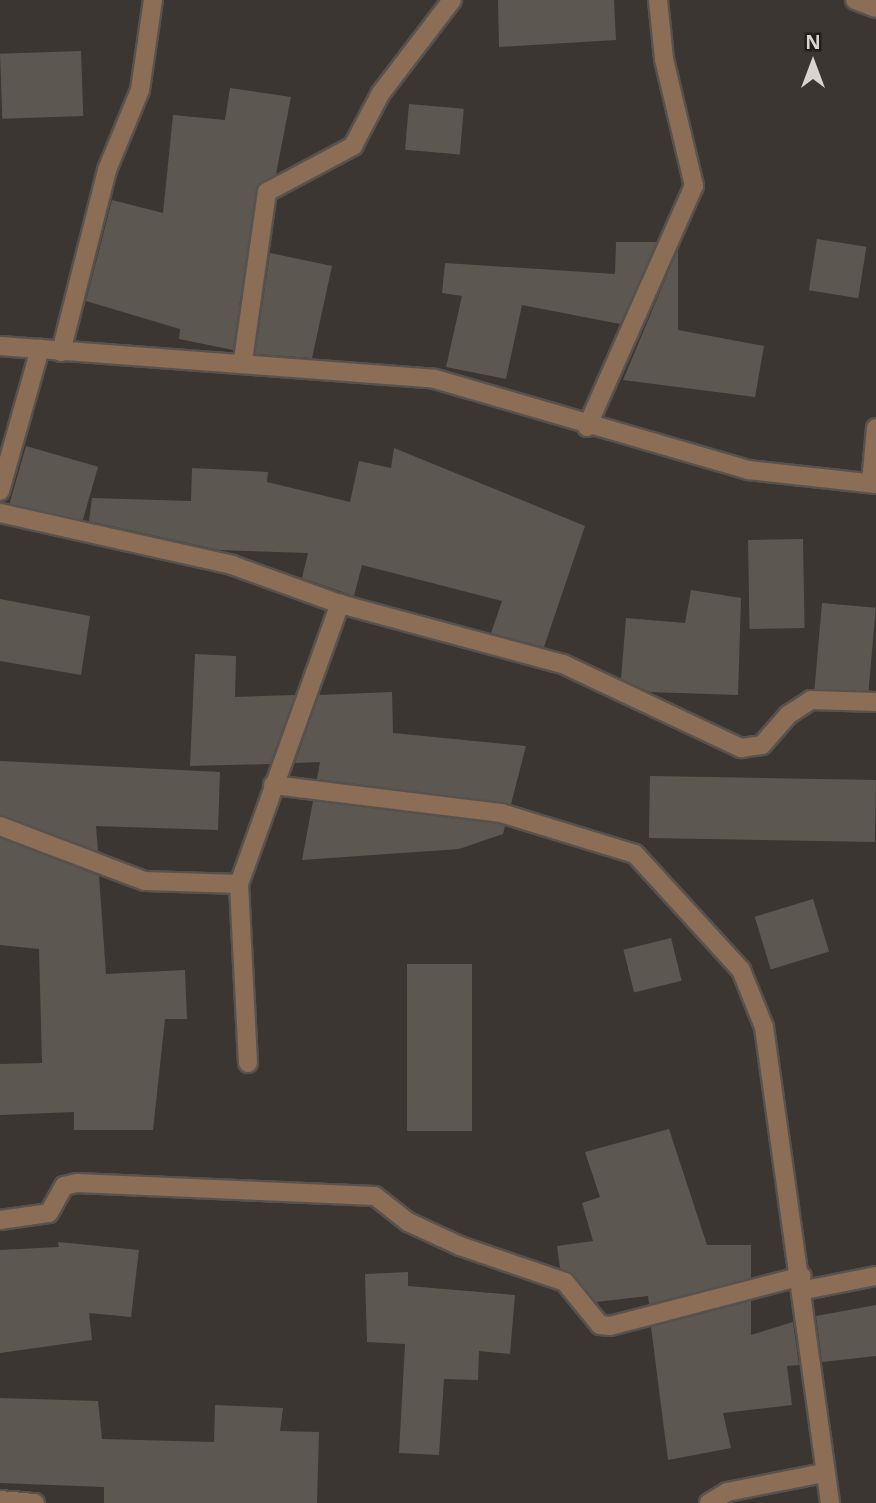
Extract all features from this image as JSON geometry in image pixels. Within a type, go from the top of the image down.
[{"type":"street","points":[[61,352],[107,170],[140,90],[153,0]]},
{"type":"street","points":[[243,360],[267,192],[353,146],[382,93],[452,0]]},
{"type":"street","points":[[587,427],[694,186],[664,59],[658,0]]},
{"type":"street","points":[[855,0],[876,8]]},
{"type":"street","points":[[0,346],[61,352],[243,360],[435,379],[587,427],[748,470],[873,483],[876,428]]},
{"type":"street","points":[[0,491],[40,349]]},
{"type":"street","points":[[0,513],[232,565],[340,604],[563,664],[741,748],[762,745],[788,715],[811,700],[876,702]]},
{"type":"street","points":[[248,1063],[239,884],[340,604]]},
{"type":"street","points":[[273,785],[501,813],[646,863],[755,993],[803,1283],[824,1473],[830,1503]]},
{"type":"street","points":[[0,826],[145,881],[239,884]]},
{"type":"street","points":[[0,1220],[49,1213],[64,1186],[77,1183],[375,1196],[439,1237],[565,1282],[600,1325],[610,1326],[803,1283],[876,1276]]},
{"type":"street","points":[[709,1503],[727,1493],[824,1473]]},
{"type":"street","points":[[0,1500],[35,1503]]},
{"type":"building","points":[[498,0],[614,0],[616,40],[499,47]]},
{"type":"building","points":[[81,51],[83,116],[2,119],[0,54]]},
{"type":"building","points":[[230,88],[291,97],[276,174],[256,190],[233,350],[179,339],[180,329],[86,301],[112,200],[163,213],[173,115],[225,120]]},
{"type":"building","points":[[409,104],[464,109],[460,155],[405,150]]},
{"type":"building","points":[[817,239],[866,247],[858,298],[809,290]]},
{"type":"building","points":[[616,242],[657,242],[620,324],[522,305],[506,379],[446,367],[462,296],[442,293],[445,263],[615,274]]},
{"type":"building","points":[[678,249],[678,330],[764,346],[755,397],[623,380]]},
{"type":"building","points":[[270,253],[332,266],[312,358],[255,354]]},
{"type":"building","points":[[26,446],[98,467],[82,524],[9,504]]},
{"type":"building","points":[[394,448],[585,526],[544,647],[491,633],[502,601],[362,565],[354,596],[302,578],[308,553],[219,550],[89,521],[92,498],[191,501],[192,468],[268,472],[267,482],[350,502],[359,461],[391,468]]},
{"type":"building","points":[[803,539],[805,628],[750,629],[748,540]]},
{"type":"building","points":[[691,590],[741,598],[738,695],[650,692],[621,679],[626,618],[685,623]]},
{"type":"building","points":[[0,599],[90,616],[81,675],[0,661]]},
{"type":"building","points":[[822,603],[876,608],[868,693],[815,689]]},
{"type":"building","points":[[195,654],[236,656],[235,697],[295,695],[270,764],[190,766]]},
{"type":"building","points":[[392,692],[393,733],[526,746],[511,804],[317,779],[320,762],[295,763],[319,695]]},
{"type":"building","points":[[0,761],[220,772],[218,830],[96,826],[98,851],[0,815]]},
{"type":"building","points":[[650,776],[876,780],[875,842],[649,838]]},
{"type":"building","points":[[313,801],[505,826],[503,834],[459,849],[302,860]]},
{"type":"building","points":[[0,838],[99,876],[106,974],[185,970],[187,1019],[165,1019],[153,1130],[74,1130],[74,1112],[0,1115],[0,1064],[42,1063],[39,949],[0,945]]},
{"type":"building","points":[[813,899],[829,952],[771,969],[755,917]]},
{"type":"building","points":[[671,938],[682,981],[634,993],[623,950]]},
{"type":"building","points":[[407,964],[472,964],[472,1131],[407,1131]]},
{"type":"building","points":[[669,1129],[707,1245],[751,1245],[751,1278],[649,1304],[648,1296],[596,1302],[560,1268],[557,1246],[593,1241],[582,1203],[600,1197],[585,1152]]},
{"type":"building","points":[[58,1242],[139,1250],[131,1317],[89,1313],[92,1340],[0,1353],[0,1250],[59,1247]]},
{"type":"building","points":[[408,1272],[408,1286],[515,1295],[510,1354],[479,1351],[478,1380],[444,1379],[439,1455],[399,1453],[405,1344],[367,1342],[365,1274]]},
{"type":"building","points":[[751,1301],[751,1335],[793,1322],[799,1365],[787,1366],[792,1405],[723,1413],[731,1448],[668,1460],[651,1327]]},
{"type":"building","points":[[876,1305],[876,1356],[822,1362],[816,1316]]},
{"type":"building","points":[[0,1398],[98,1401],[102,1439],[214,1442],[215,1405],[283,1408],[280,1431],[319,1432],[317,1503],[104,1503],[104,1487],[0,1483]]}]
